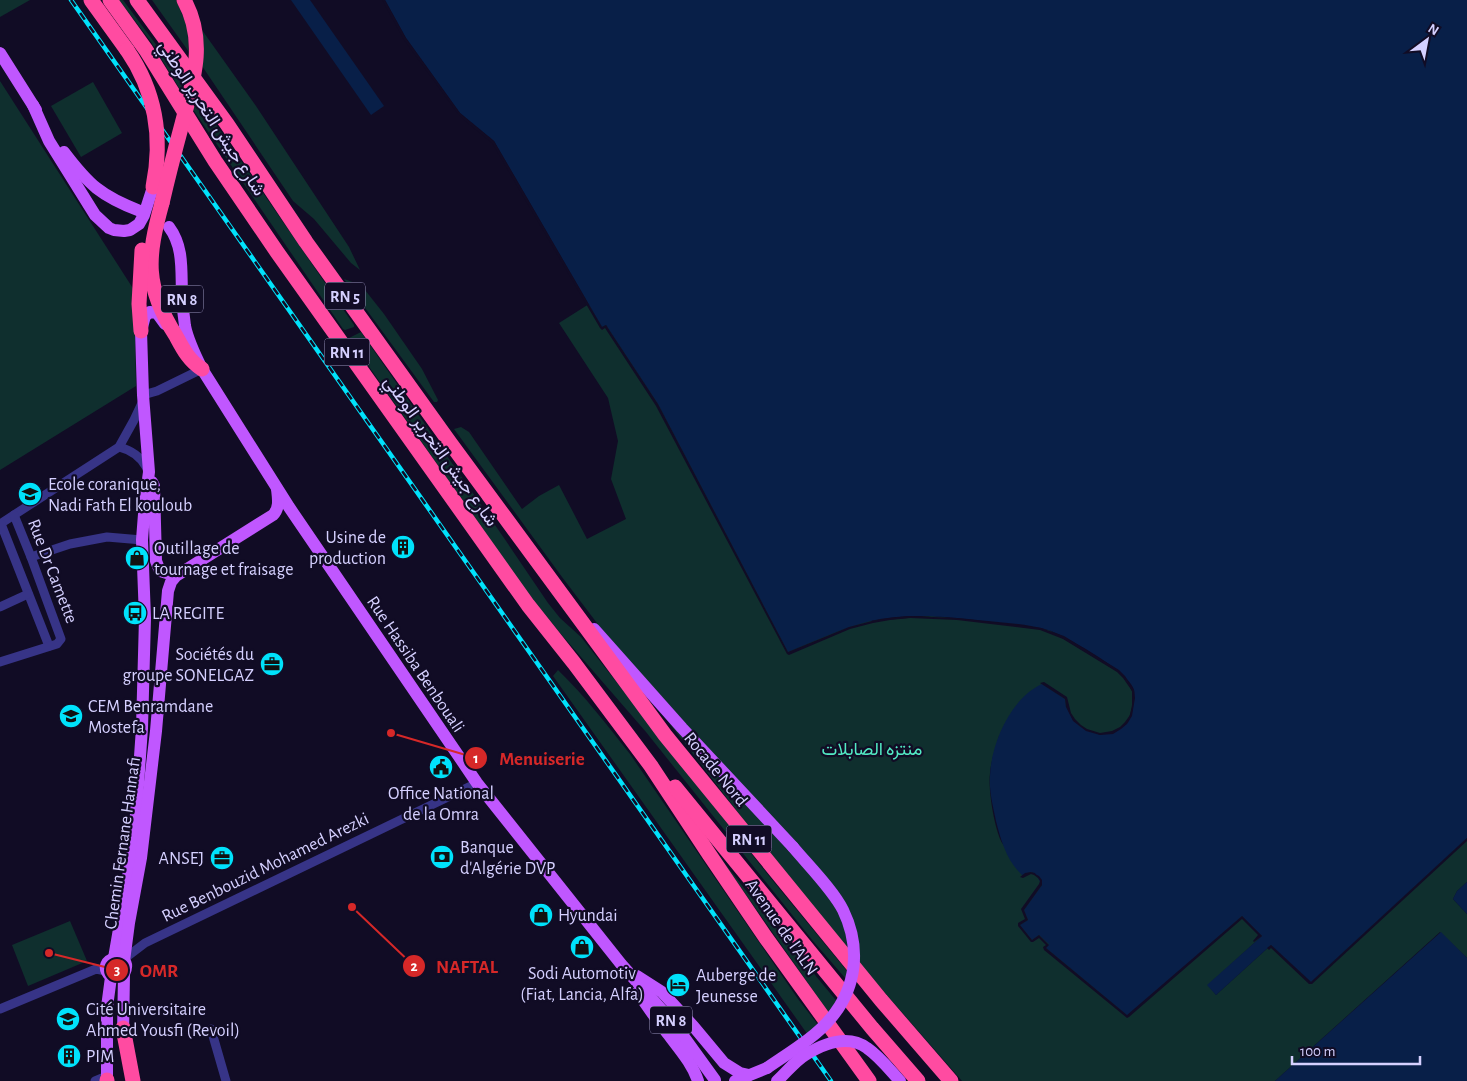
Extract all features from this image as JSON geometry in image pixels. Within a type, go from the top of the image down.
[{"type":"highway","points":[[91,0],[143,75],[154,112],[157,157],[154,187],[143,246],[140,304],[141,331]]},
{"type":"highway","name":"شارع جيش التحرير الوطني","points":[[110,0],[146,50],[215,161],[282,260],[522,597],[597,695]]},
{"type":"highway","name":"شارع جيش التحرير الوطني","points":[[137,0],[227,124],[329,274],[451,444],[558,588]]},
{"type":"highway","points":[[184,0],[194,26],[197,48],[195,72],[154,234],[151,255],[155,296],[158,305],[190,359],[202,369]]},
{"type":"highway","name":"Rocade Nord","points":[[558,588],[664,735],[874,993],[951,1081]]},
{"type":"highway","name":"Avenue de l'ALN","points":[[597,695],[651,766],[752,918],[869,1081]]},
{"type":"highway","name":"RN 11","points":[[597,695],[617,711],[635,737],[736,862],[872,1028],[918,1081]]},
{"type":"highway","points":[[123,1028],[133,1081]]},
{"type":"highway","points":[[833,1030],[879,1081]]},
{"type":"main road","points":[[0,53],[63,151],[90,184],[109,198],[140,211]]},
{"type":"main road","points":[[32,105],[49,140],[79,190],[95,215],[108,228],[124,231],[139,224],[154,187]]},
{"type":"main road","name":"RN 8","points":[[169,227],[181,257],[182,296],[186,331],[202,369]]},
{"type":"main road","points":[[141,331],[145,316],[150,312],[157,313],[163,322],[170,327]]},
{"type":"main road","name":"Chemin Fernane Hannafi","points":[[121,959],[134,842],[142,728],[145,618],[142,540],[145,501],[150,472],[141,331]]},
{"type":"main road","name":"Rue Hassiba Benbouali","points":[[202,369],[277,488],[477,783],[621,964]]},
{"type":"main road","points":[[150,472],[154,486],[156,561],[160,571],[170,574],[183,572]]},
{"type":"main road","name":"Chemin Fernane Hannafi","points":[[121,959],[142,849],[156,731],[168,591],[171,582],[176,576],[277,512],[277,488]]},
{"type":"main road","points":[[558,588],[682,728],[793,847],[831,892],[843,910],[852,934],[855,960],[850,984],[840,1005],[830,1019],[808,1039],[767,1068],[735,1081]]},
{"type":"main road","points":[[104,1080],[108,974],[106,968],[108,961],[121,959],[126,969],[124,974],[123,1028],[126,1081]]},
{"type":"main road","points":[[621,964],[662,992],[694,1026],[724,1063],[740,1073],[749,1075]]},
{"type":"main road","points":[[621,964],[648,1008],[683,1053],[695,1072],[698,1081]]},
{"type":"main road","name":"RN 8","points":[[621,964],[676,1026],[715,1080]]},
{"type":"main road","points":[[108,974],[119,978],[124,974]]},
{"type":"main road","points":[[777,1081],[804,1055],[830,1042],[849,1041],[865,1046],[880,1058],[900,1081]]},
{"type":"street","points":[[0,662],[49,646],[0,524],[119,447],[144,397],[202,369]]},
{"type":"street","points":[[119,447],[128,449],[137,456],[145,463],[150,472]]},
{"type":"street","name":"Rue Dr Camette","points":[[14,515],[61,639],[57,644],[49,646]]},
{"type":"street","points":[[31,557],[70,544],[107,536],[142,540]]},
{"type":"street","points":[[0,607],[28,594]]},
{"type":"street","name":"Rue Benbouzid Mohamed Arezki","points":[[121,959],[145,943],[477,783]]},
{"type":"street","points":[[0,1010],[96,969],[108,974]]},
{"type":"street","points":[[211,1029],[226,1081]]},
{"type":"green space","points":[[0,0],[30,0],[0,17]]},
{"type":"green space","points":[[119,0],[123,0],[183,81],[181,91],[151,42]]},
{"type":"green space","points":[[152,0],[176,0],[187,26],[189,52]]},
{"type":"green space","points":[[202,30],[256,106],[349,247],[360,270],[351,263],[314,219],[293,201],[202,66]]},
{"type":"green space","points":[[0,81],[134,290],[136,386],[0,470]]},
{"type":"green space","points":[[93,82],[122,133],[81,157],[51,106]]},
{"type":"green space","points":[[195,94],[354,327],[343,329],[192,108]]},
{"type":"green space","points":[[344,279],[361,285],[384,314],[422,369],[438,400],[437,402],[434,402]]},
{"type":"green space","name":"منتزه الصابلات","points":[[589,304],[602,327],[606,325],[872,621],[932,616],[1049,630],[1125,676],[1135,698],[1127,724],[1113,734],[999,736],[990,773],[994,817],[998,834],[1004,845],[1020,862],[1042,880],[1039,935],[1242,916],[1262,936],[1208,985],[1216,995],[1271,945],[1311,982],[1467,838],[1467,882],[1457,891],[1453,899],[1467,914],[1467,958],[1440,932],[1275,1081],[962,1081],[864,969],[753,832],[663,715],[680,717],[606,635],[454,429],[461,427],[469,432],[522,509],[539,496],[559,485],[587,539],[626,519],[611,479],[618,441],[608,398],[559,323]]},
{"type":"green space","points":[[361,332],[548,603],[560,618],[581,637],[769,876],[847,971],[846,979],[813,941],[646,732],[523,587],[349,338]]},
{"type":"green space","points":[[558,670],[587,700],[630,754],[798,999],[819,1026],[808,1035],[553,676]]},
{"type":"green space","points":[[716,852],[839,1004],[831,1016]]},
{"type":"green space","points":[[70,921],[87,961],[28,986],[12,945]]},
{"type":"water","points":[[291,0],[310,0],[384,106],[371,115]]},
{"type":"water","points":[[385,0],[1467,0],[1467,838],[1311,982],[1271,945],[1216,995],[1207,985],[1262,936],[1242,916],[1128,1016],[1046,948],[1049,944],[1039,935],[1032,940],[1020,925],[1028,920],[1024,910],[1042,885],[1035,873],[1031,872],[1022,875],[1008,857],[996,821],[990,782],[991,763],[999,736],[1012,711],[1031,691],[1042,684],[1065,699],[1066,707],[1079,726],[1100,735],[1123,727],[1130,719],[1134,690],[1130,683],[1110,665],[1056,633],[1033,626],[959,618],[914,616],[884,618],[839,631],[788,652],[658,404],[606,325],[602,327],[494,141],[460,113],[406,38]]},
{"type":"water","points":[[1467,882],[1467,914],[1453,899],[1457,891]]},
{"type":"water","points":[[1441,932],[1467,958],[1467,1081],[1275,1081]]},
{"type":"pier","points":[[382,0],[385,0],[406,38],[460,113],[494,141],[602,327],[606,325],[658,404],[788,652],[849,627],[872,621],[910,616],[957,618],[1041,628],[1064,636],[1119,670],[1125,676],[1134,690],[1135,698],[1132,716],[1127,724],[1113,734],[1100,735],[1086,731],[1073,721],[1066,707],[1065,699],[1040,683],[1044,682],[1067,697],[1071,713],[1075,719],[1087,729],[1100,733],[1112,731],[1125,722],[1130,715],[1132,691],[1117,672],[1063,639],[1040,630],[957,620],[910,618],[873,623],[850,629],[789,655],[787,654],[656,406],[605,328],[602,330],[600,328],[492,143],[458,114],[404,40]]},
{"type":"pier","points":[[1467,838],[1467,841],[1312,984],[1309,984],[1271,948],[1269,950],[1267,948],[1271,945],[1311,982]]},
{"type":"pier","points":[[1031,872],[1039,876],[1042,880],[1042,885],[1024,910],[1028,920],[1020,925],[1032,940],[1039,935],[1049,945],[1046,948],[1127,1015],[1242,916],[1262,936],[1254,942],[1258,935],[1242,919],[1127,1018],[1044,950],[1043,947],[1046,945],[1039,938],[1031,942],[1018,926],[1018,923],[1025,919],[1021,909],[1040,881],[1031,874],[1023,878],[1020,877],[1025,873]]},
{"type":"railway","points":[[71,0],[831,1081]]},
{"type":"place","name":"Ecole coranique, Nadi Fath El kouloub","points":[[30,494]]},
{"type":"place","name":"Usine de production","points":[[403,547]]},
{"type":"place","name":"Outillage de tournage et fraisage","points":[[137,558]]},
{"type":"place","name":"LA REGITE","points":[[135,613]]},
{"type":"place","name":"Sociétés du groupe SONELGAZ","points":[[272,664]]},
{"type":"place","name":"CEM Benramdane Mostefa","points":[[71,716]]},
{"type":"place","name":"Menuiserie","points":[[391,733]]},
{"type":"place","name":"Office National de la Omra","points":[[441,767]]},
{"type":"place","name":"Banque d'Algérie DVP","points":[[442,857]]},
{"type":"place","name":"ANSEJ","points":[[222,858]]},
{"type":"place","name":"NAFTAL","points":[[352,907]]},
{"type":"place","name":"Hyundai","points":[[541,915]]},
{"type":"place","name":"Sodi Automotiv (Fiat, Lancia, Alfa)","points":[[582,947]]},
{"type":"place","name":"OMR","points":[[49,953]]},
{"type":"place","name":"Auberge de Jeunesse","points":[[678,985]]},
{"type":"place","name":"Cité Universitaire Ahmed Yousfi (Revoil)","points":[[68,1019]]},
{"type":"place","name":"PIM","points":[[69,1056]]}]
